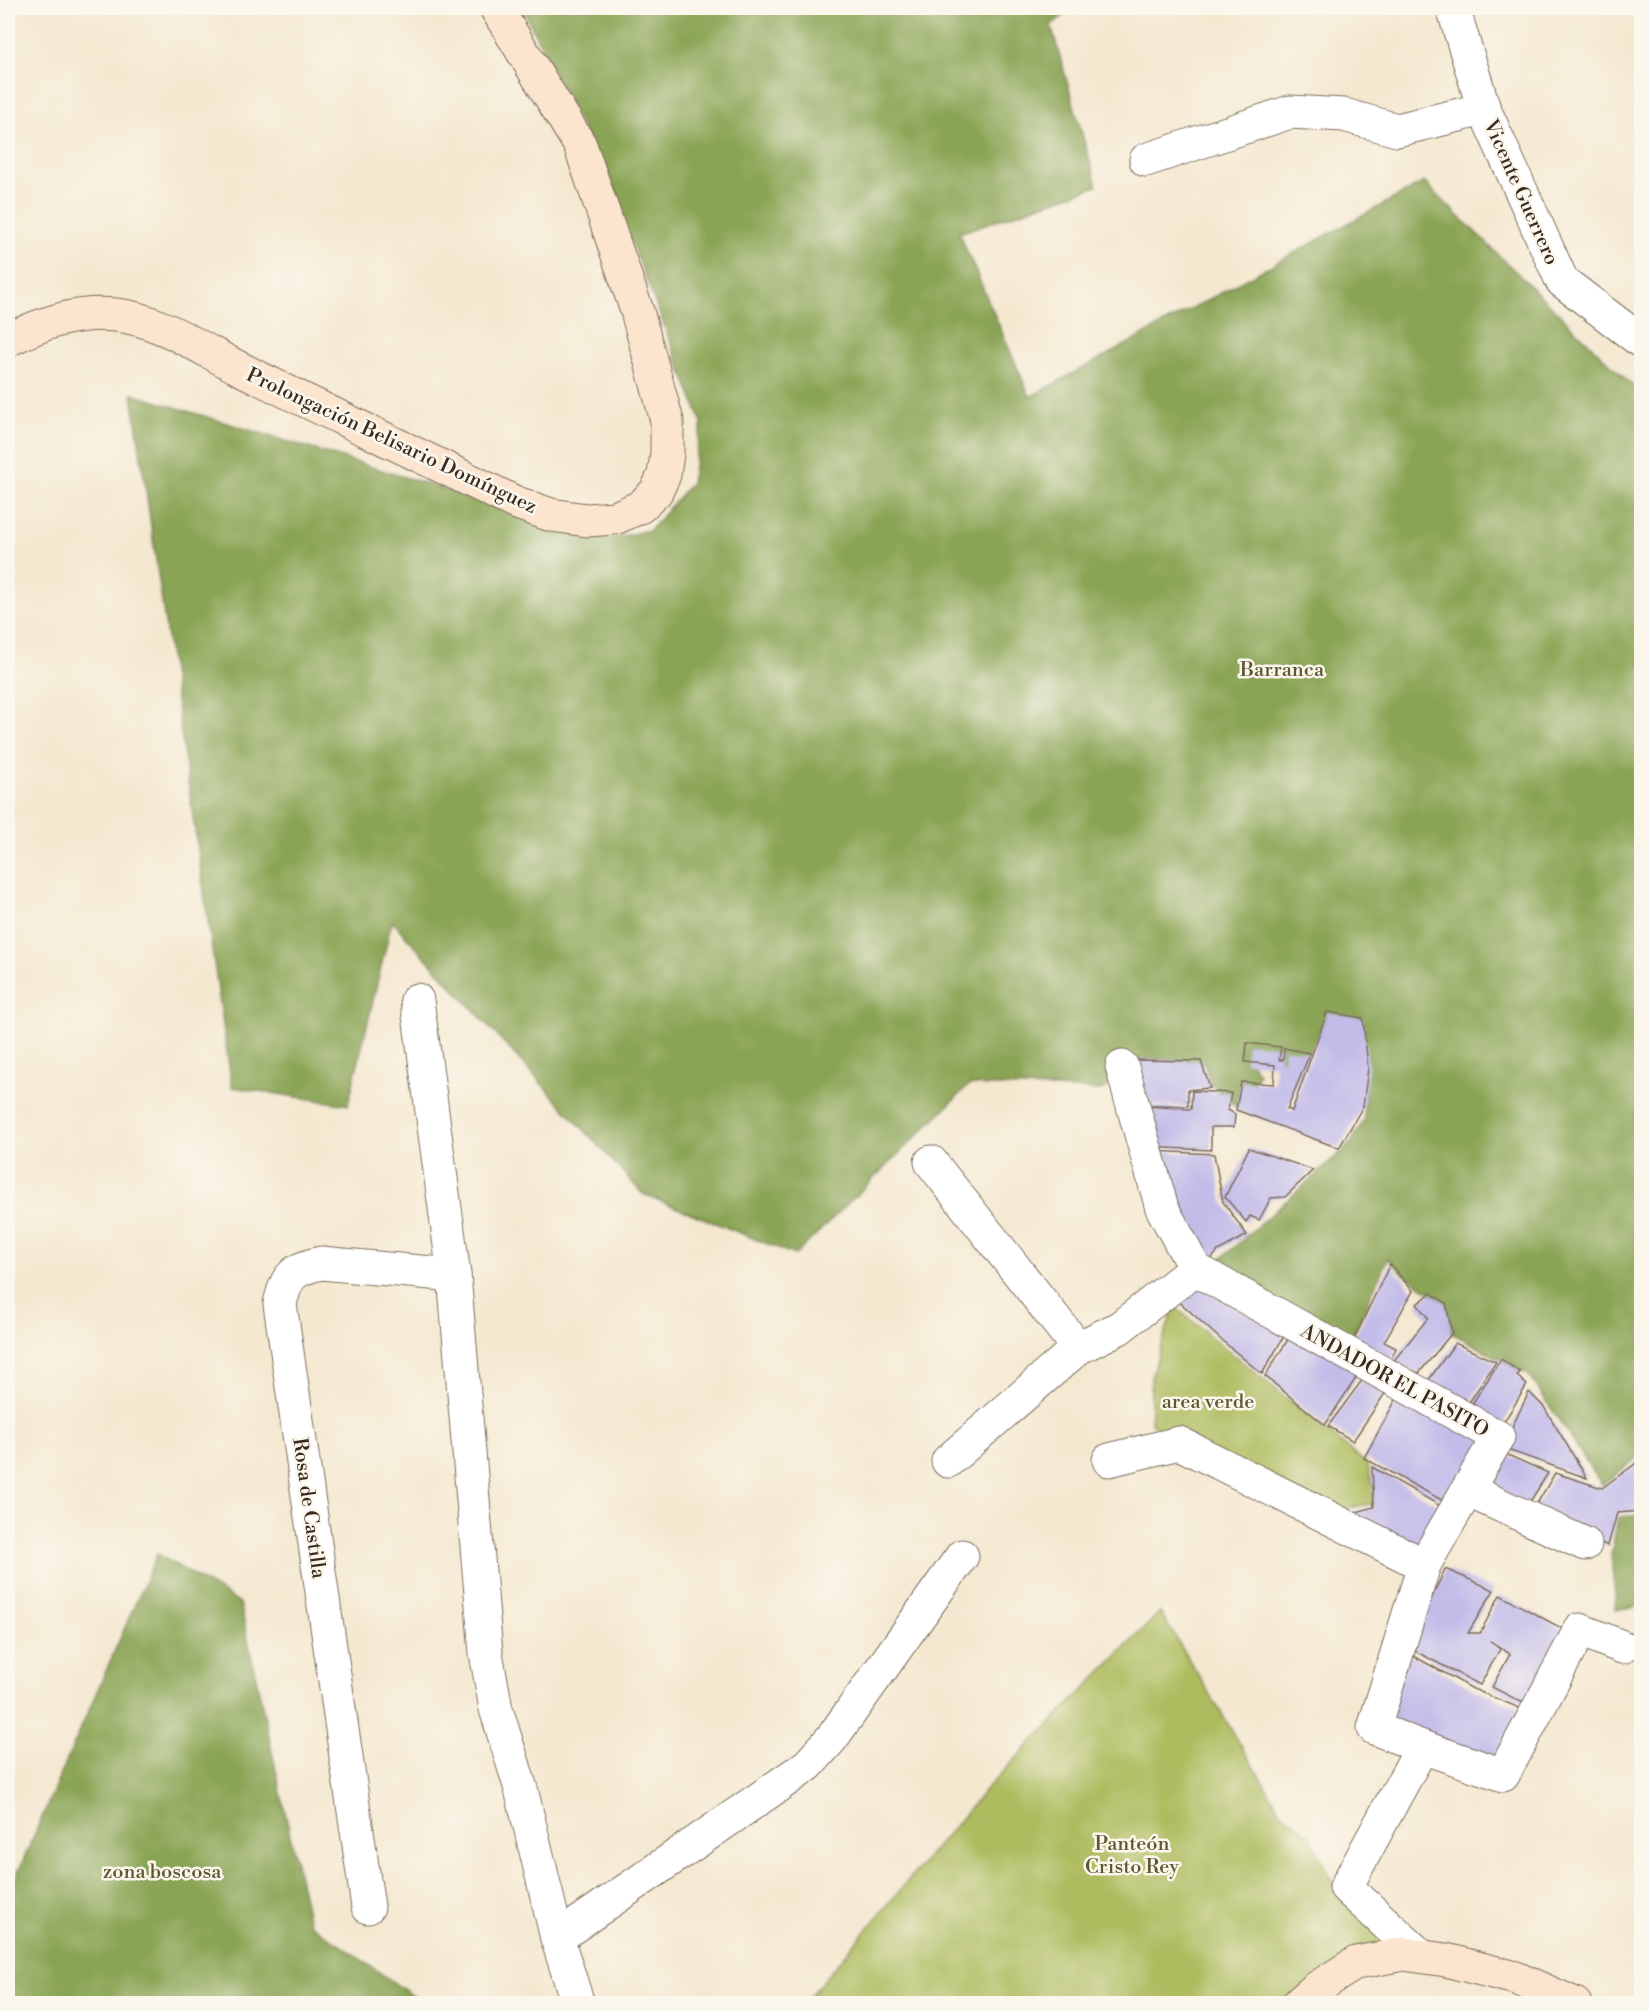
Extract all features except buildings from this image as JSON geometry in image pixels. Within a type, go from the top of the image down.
[{"type":"main road","name":"Prolongación Belisario Domínguez","points":[[8,340],[35,326],[74,315],[117,315],[162,327],[241,369],[514,502],[551,515],[587,520],[615,518],[640,507],[656,492],[664,475],[668,421],[638,311],[580,145],[496,8]]},
{"type":"main road","points":[[1298,2004],[1315,1989],[1356,1963],[1403,1954],[1446,1960],[1516,1978],[1575,2004]]},
{"type":"street","name":"Vicente Guerrero","points":[[1453,8],[1484,109],[1562,281],[1641,342]]},
{"type":"street","points":[[1146,160],[1290,112],[1344,115],[1397,130],[1484,109]]},
{"type":"street","points":[[417,1000],[454,1275],[486,1653],[496,1709],[521,1789],[557,1938],[578,2004]]},
{"type":"street","points":[[948,1461],[1078,1348],[1119,1328],[1195,1269],[1162,1208],[1122,1067]]},
{"type":"street","points":[[931,1162],[1078,1348]]},
{"type":"street","name":"Rosa de Castilla","points":[[368,1907],[280,1304],[285,1283],[300,1268],[321,1263],[454,1275]]},
{"type":"street","name":"ANDADOR EL PASITO","points":[[1195,1269],[1498,1437],[1424,1565],[1374,1728],[1422,1747]]},
{"type":"street","points":[[1109,1460],[1179,1443],[1424,1565]]},
{"type":"street","points":[[1467,1490],[1585,1544]]},
{"type":"street","points":[[557,1938],[808,1765],[832,1738],[962,1556]]},
{"type":"street","points":[[1421,1956],[1346,1887],[1422,1747],[1503,1776],[1580,1630],[1622,1647]]},
{"type":"green space","name":"Barranca","points":[[522,8],[1074,8],[1051,25],[1097,186],[959,233],[1030,397],[1424,182],[1641,394],[1641,1455],[1602,1485],[1529,1375],[1452,1333],[1446,1303],[1403,1274],[1388,1258],[1345,1352],[1213,1266],[1351,1143],[1364,1119],[1364,1029],[1322,1027],[1302,1066],[1246,1056],[1259,1073],[1238,1108],[1211,1085],[1204,1062],[1130,1058],[1104,1090],[969,1085],[795,1255],[643,1194],[392,921],[348,1105],[232,1087],[132,394],[608,539],[650,530],[691,483],[702,423],[606,177]]},
{"type":"green space","name":"area verde","points":[[1174,1306],[1367,1464],[1378,1503],[1299,1516],[1237,1485],[1151,1423],[1151,1377]]},
{"type":"green space","points":[[1641,1515],[1641,1605],[1616,1610],[1611,1555],[1618,1517]]},
{"type":"green space","name":"zona boscosa","points":[[157,1554],[240,1603],[309,1923],[423,2003],[8,2003],[8,1895]]},
{"type":"green space","name":"Panteón Cristo Rey","points":[[1160,1612],[1280,1810],[1310,1836],[1345,1905],[1387,1941],[1309,2003],[803,2004],[987,1788]]}]
